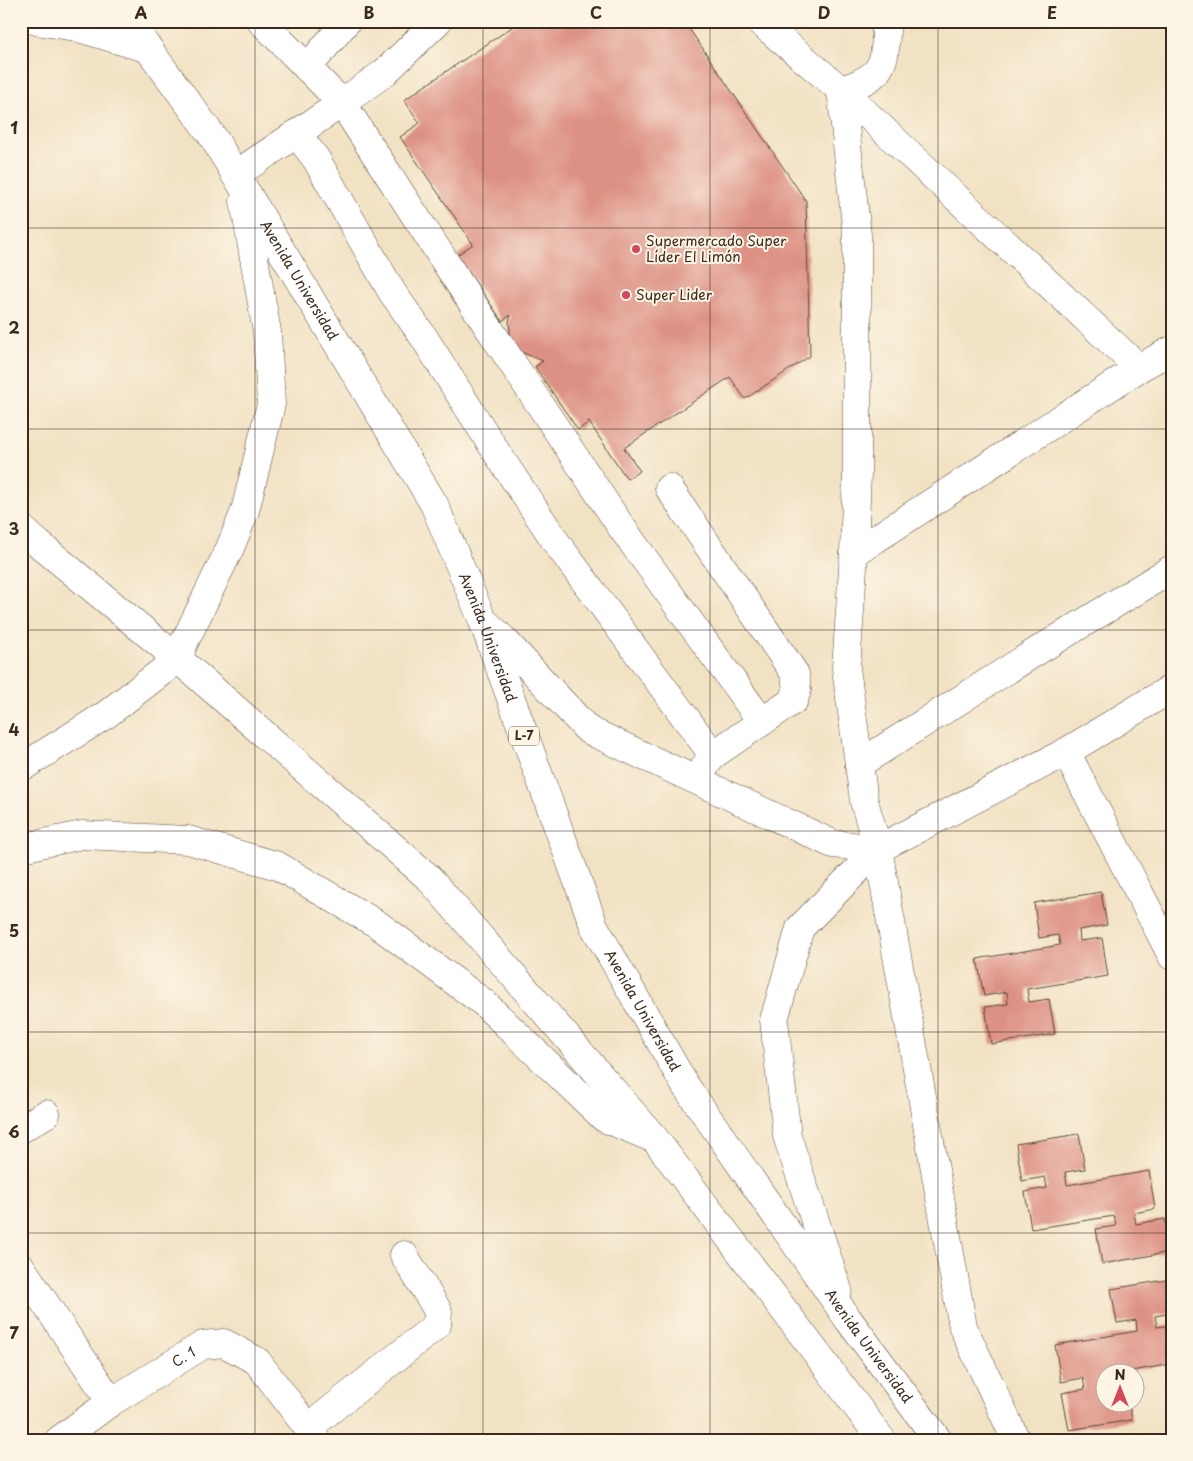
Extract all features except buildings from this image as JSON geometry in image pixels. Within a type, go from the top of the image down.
[{"type":"main road","points":[[36,21],[76,27],[149,49]]},
{"type":"main road","name":"Avenida Universidad","points":[[128,21],[212,137],[434,504],[482,619],[594,926],[685,1085],[848,1320],[938,1440]]},
{"type":"main road","points":[[307,68],[347,21]]},
{"type":"main road","points":[[21,768],[107,714],[178,659],[230,548],[245,511],[271,404],[267,332],[238,179],[297,134],[384,73],[438,21]]},
{"type":"main road","points":[[758,21],[841,90],[1139,368]]},
{"type":"main road","points":[[841,90],[856,86],[871,78],[880,68],[886,47],[886,21]]},
{"type":"main road","points":[[269,24],[307,68],[342,104],[622,528],[762,722]]},
{"type":"main road","points":[[841,90],[857,235],[857,473],[854,554],[846,668],[864,801],[878,849],[963,1327],[1016,1440]]},
{"type":"main road","points":[[297,134],[316,159],[392,292],[423,336],[558,545],[714,755]]},
{"type":"main road","points":[[854,554],[1139,368],[1172,350]]},
{"type":"main road","points":[[669,488],[795,674],[797,690],[794,700],[714,755],[694,780]]},
{"type":"main road","points":[[21,528],[178,659],[429,878],[655,1139],[882,1440]]},
{"type":"main road","points":[[859,764],[1172,568]]},
{"type":"main road","points":[[482,619],[588,730],[833,844],[878,849]]},
{"type":"main road","points":[[848,1320],[787,1136],[774,1020],[800,928],[878,849],[1066,752],[1172,688]]},
{"type":"main road","points":[[1066,752],[1172,956]]},
{"type":"main road","points":[[21,848],[82,834],[188,840],[278,866],[377,924],[484,1003],[604,1118],[655,1139]]},
{"type":"main road","points":[[21,1129],[46,1114]]},
{"type":"main road","points":[[313,1434],[437,1325],[438,1310],[404,1255]]},
{"type":"main road","points":[[21,1267],[110,1402]]},
{"type":"main road","name":"C. 1","points":[[58,1440],[110,1402],[203,1345],[224,1343],[257,1361],[313,1434]]},
{"type":"place","name":"Supermercado Super Líder El Limón","points":[[636,249]]},
{"type":"place","name":"Super Lider","points":[[626,295]]}]
